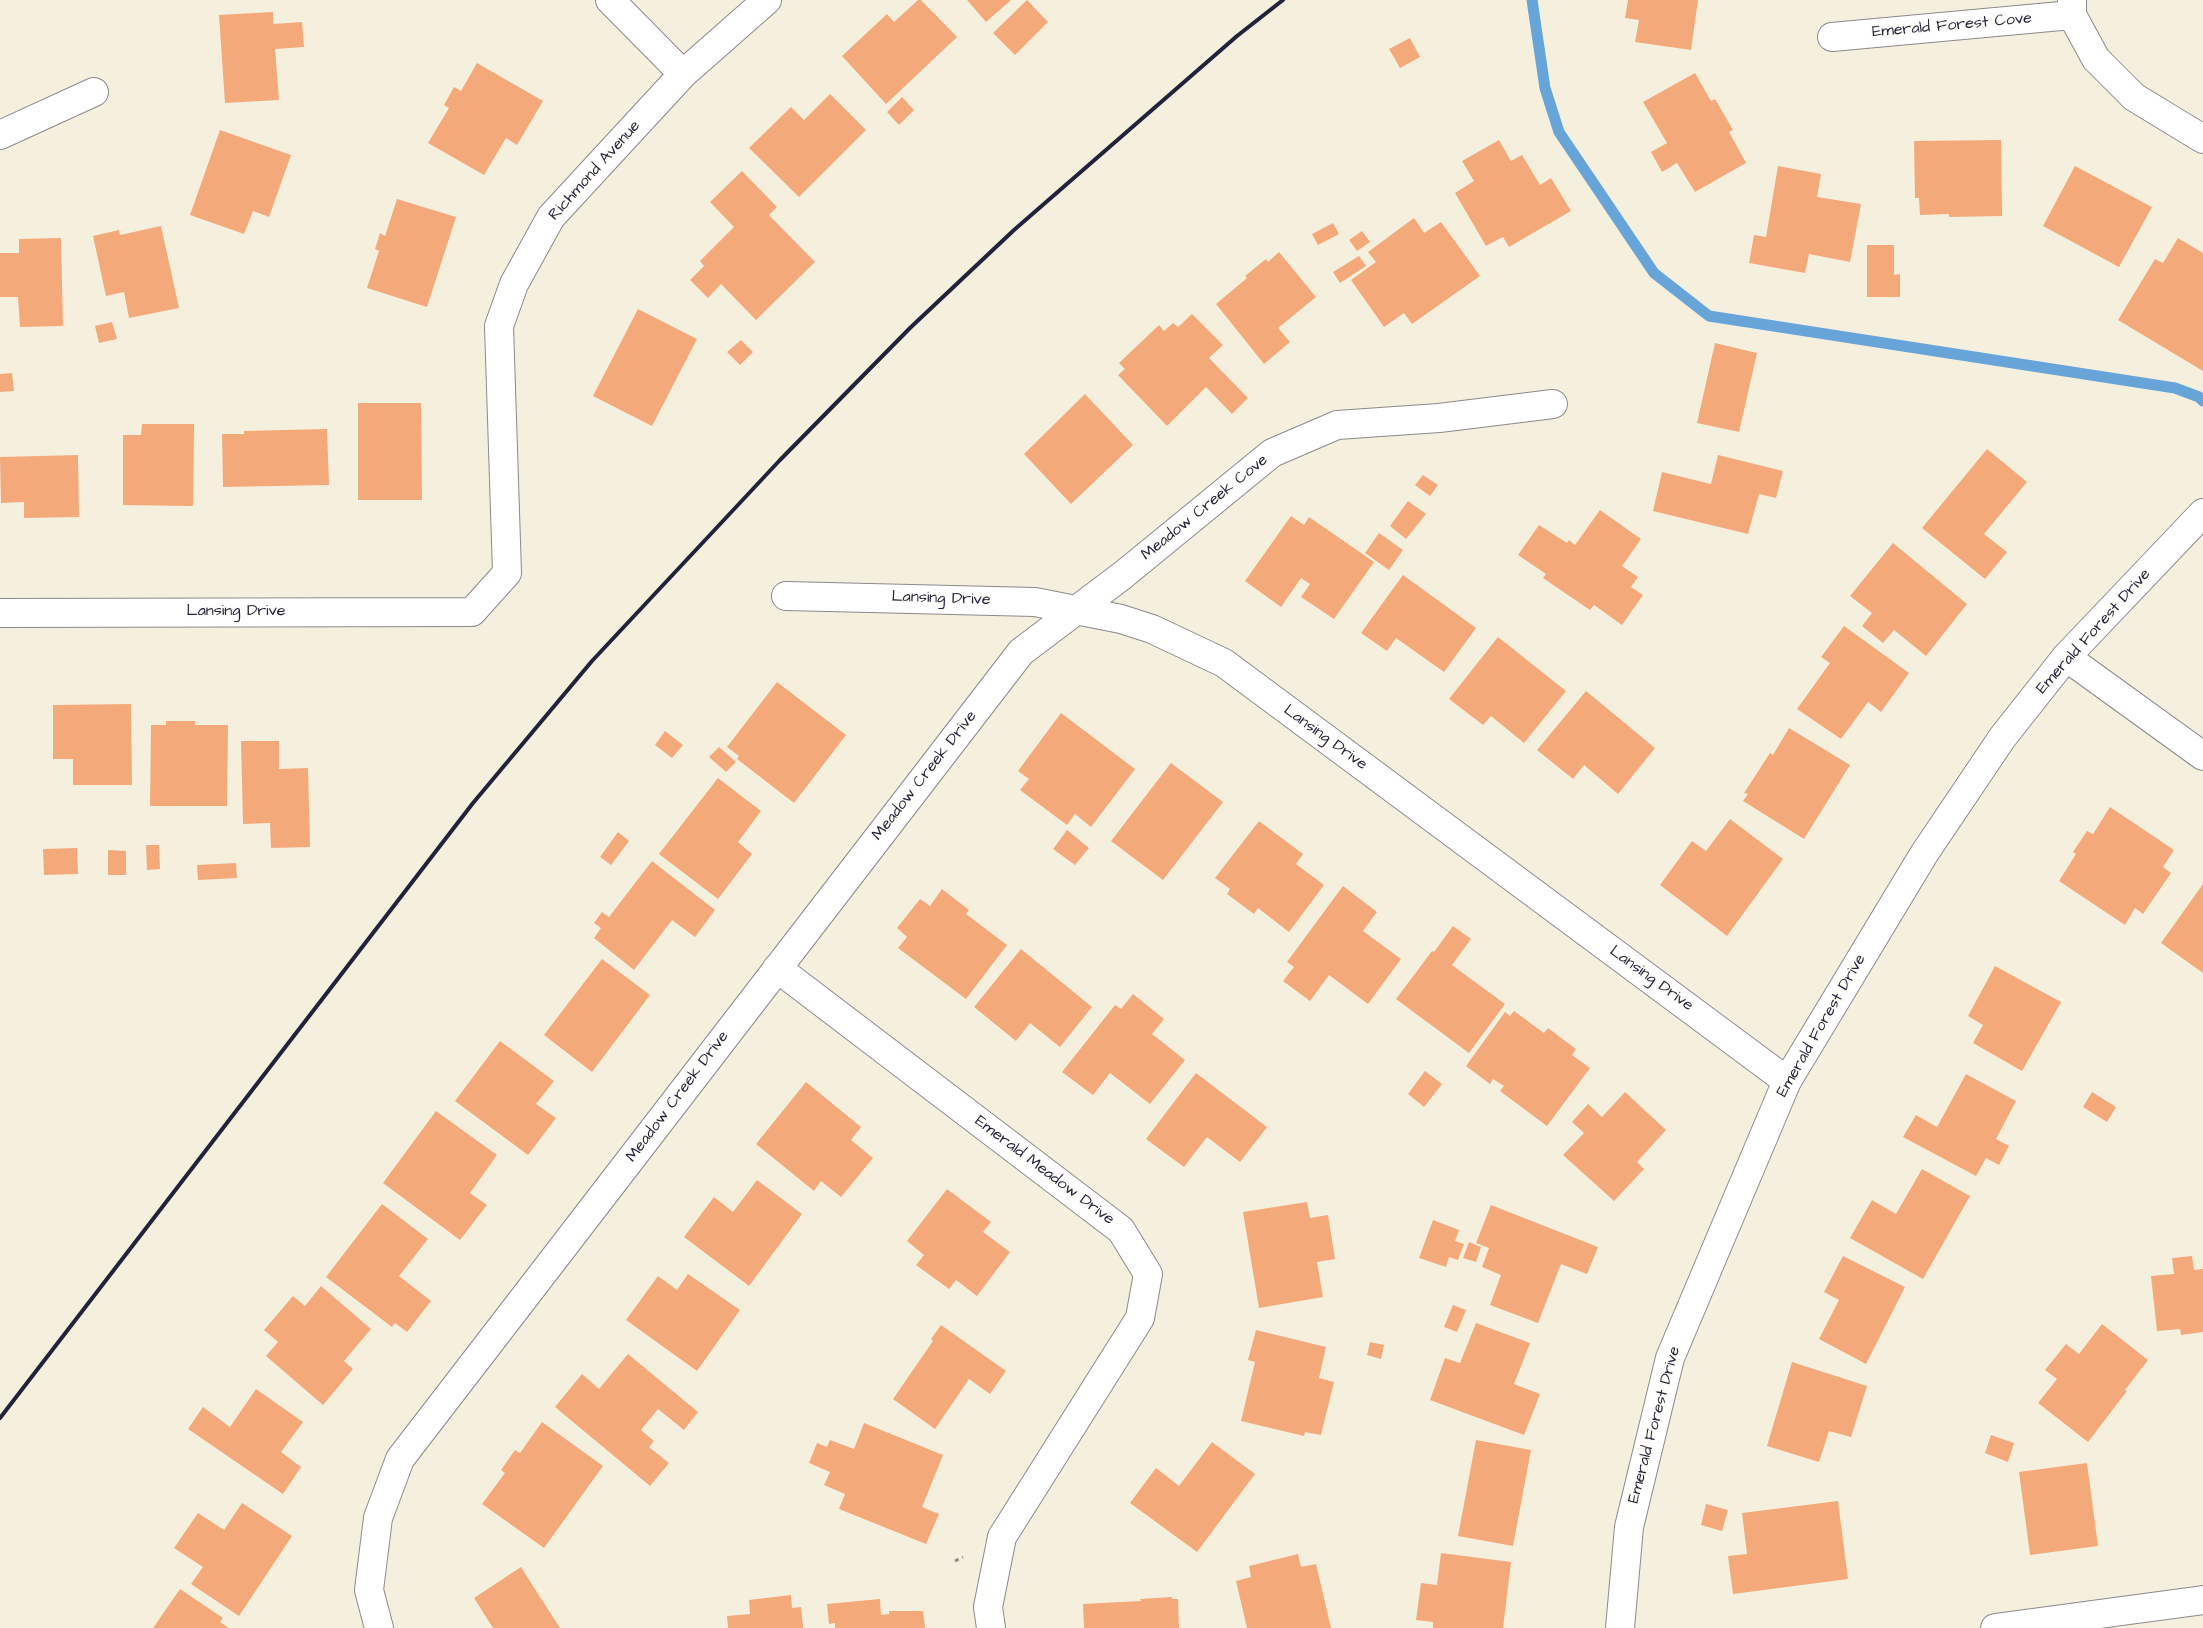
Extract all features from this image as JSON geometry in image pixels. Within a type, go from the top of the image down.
[{"type":"street","points":[[610,0],[683,74]]},
{"type":"street","name":"Richmond Avenue","points":[[472,612],[506,573],[499,326],[514,284],[551,217],[683,74],[767,0]]},
{"type":"street","points":[[2072,7],[2096,59],[2134,97],[2203,139]]},
{"type":"street","name":"Emerald Forest Cove","points":[[1832,37],[2072,7]]},
{"type":"street","points":[[0,135],[94,92]]},
{"type":"street","name":"Meadow Creek Cove","points":[[1076,610],[1123,575],[1272,453],[1337,424],[1438,418],[1553,404]]},
{"type":"street","name":"Emerald Forest Drive","points":[[1620,1628],[1629,1527],[1670,1358],[1788,1081],[1924,854],[2002,738],[2066,657],[2203,513]]},
{"type":"street","name":"Lansing Drive","points":[[786,596],[1035,602],[1121,619],[1152,629],[1224,663],[1788,1081]]},
{"type":"street","name":"Meadow Creek Drive","points":[[379,1628],[368,1590],[378,1518],[400,1459],[1021,652],[1076,610]]},
{"type":"street","name":"Lansing Drive","points":[[0,613],[472,612]]},
{"type":"street","points":[[2066,657],[2203,756]]},
{"type":"street","name":"Emerald Meadow Drive","points":[[776,968],[1121,1230],[1148,1274],[1140,1318],[1002,1537],[988,1607],[991,1628]]},
{"type":"street","points":[[1995,1628],[2203,1600]]},
{"type":"building","points":[[918,0],[921,0],[957,37],[886,104],[842,56],[887,14],[894,22]]},
{"type":"building","points":[[967,0],[1011,0],[986,22]]},
{"type":"building","points":[[1027,0],[1048,22],[1015,55],[993,33]]},
{"type":"building","points":[[1628,0],[1698,0],[1691,50],[1635,42],[1639,20],[1625,18]]},
{"type":"building","points":[[273,12],[273,24],[302,22],[304,47],[275,49],[279,100],[225,103],[219,15]]},
{"type":"building","points":[[1410,38],[1420,57],[1400,68],[1389,49]]},
{"type":"building","points":[[477,63],[543,101],[517,145],[506,138],[484,175],[428,143],[449,108],[444,105],[454,87],[461,91]]},
{"type":"building","points":[[1695,73],[1711,101],[1715,99],[1733,130],[1729,132],[1746,163],[1695,192],[1677,163],[1662,172],[1651,152],[1667,143],[1643,102]]},
{"type":"building","points":[[830,94],[866,130],[799,197],[749,148],[791,107],[804,120]]},
{"type":"building","points":[[902,97],[914,110],[899,125],[887,112]]},
{"type":"building","points":[[220,130],[291,155],[269,217],[253,211],[244,234],[190,215]]},
{"type":"building","points":[[1499,140],[1511,161],[1522,155],[1540,185],[1551,178],[1571,211],[1509,247],[1503,237],[1486,246],[1455,193],[1474,181],[1462,161]]},
{"type":"building","points":[[2001,140],[2002,216],[1949,217],[1949,214],[1920,215],[1919,198],[1915,198],[1914,141]]},
{"type":"building","points":[[1778,166],[1821,174],[1817,197],[1861,204],[1850,262],[1809,254],[1805,273],[1749,263],[1754,235],[1766,237]]},
{"type":"building","points":[[2075,166],[2152,207],[2119,267],[2043,226]]},
{"type":"building","points":[[742,171],[777,207],[769,215],[815,262],[756,320],[721,284],[708,298],[690,280],[704,266],[700,261],[734,227],[710,202]]},
{"type":"building","points":[[397,199],[456,217],[427,307],[367,288],[379,251],[375,249],[380,233],[385,236]]},
{"type":"building","points":[[1414,218],[1424,233],[1441,222],[1480,276],[1412,324],[1404,313],[1384,327],[1351,280],[1376,262],[1368,252]]},
{"type":"building","points":[[1333,223],[1339,234],[1318,245],[1312,234]]},
{"type":"building","points":[[161,226],[179,308],[129,318],[124,292],[106,296],[93,236],[119,230],[120,235]]},
{"type":"building","points":[[1362,231],[1370,242],[1357,251],[1349,240]]},
{"type":"building","points":[[61,238],[63,326],[20,327],[18,297],[0,297],[0,253],[19,253],[19,239]]},
{"type":"building","points":[[2178,238],[2203,253],[2203,371],[2118,320],[2155,259],[2163,263]]},
{"type":"building","points":[[1867,245],[1894,245],[1894,275],[1900,274],[1900,297],[1867,297]]},
{"type":"building","points":[[1279,252],[1316,297],[1278,328],[1290,342],[1264,364],[1216,304],[1247,278],[1245,276],[1266,259],[1268,262]]},
{"type":"building","points":[[1359,256],[1366,266],[1340,283],[1333,272]]},
{"type":"building","points":[[638,309],[697,339],[652,426],[593,396]]},
{"type":"building","points":[[1192,314],[1223,345],[1209,358],[1248,398],[1232,414],[1206,387],[1167,426],[1118,375],[1125,369],[1119,363],[1159,325],[1164,331],[1173,323],[1178,327]]},
{"type":"building","points":[[112,322],[117,339],[99,343],[95,326]]},
{"type":"building","points":[[741,340],[753,352],[740,365],[727,352]]},
{"type":"building","points":[[1715,343],[1757,353],[1739,432],[1697,423]]},
{"type":"building","points":[[12,373],[14,391],[0,392],[0,374]]},
{"type":"building","points":[[1085,394],[1133,445],[1071,504],[1024,454]]},
{"type":"building","points":[[358,403],[421,403],[422,500],[358,500]]},
{"type":"building","points":[[142,424],[194,424],[193,506],[123,505],[123,435],[141,435]]},
{"type":"building","points":[[327,429],[329,485],[223,487],[222,434],[244,434],[244,431]]},
{"type":"building","points":[[1987,449],[2027,482],[1984,534],[2007,552],[1985,579],[1922,528]]},
{"type":"building","points":[[78,455],[79,517],[24,518],[24,502],[1,503],[0,457]]},
{"type":"building","points":[[1718,455],[1783,471],[1776,498],[1759,494],[1748,534],[1653,511],[1662,472],[1711,484]]},
{"type":"building","points":[[1423,475],[1438,485],[1430,496],[1415,485]]},
{"type":"building","points":[[1408,501],[1426,514],[1406,539],[1390,526]]},
{"type":"building","points":[[1600,510],[1641,539],[1622,566],[1638,577],[1631,587],[1643,595],[1622,625],[1594,605],[1590,610],[1543,578],[1546,574],[1518,555],[1539,525],[1567,543],[1569,540],[1575,545]]},
{"type":"building","points":[[1291,516],[1304,525],[1309,517],[1374,562],[1334,619],[1301,597],[1310,584],[1301,578],[1281,607],[1245,581]]},
{"type":"building","points":[[1379,533],[1403,550],[1389,570],[1365,553]]},
{"type":"building","points":[[1893,543],[1967,604],[1926,656],[1894,630],[1883,643],[1862,626],[1872,613],[1850,596]]},
{"type":"building","points":[[1403,575],[1476,628],[1444,672],[1396,638],[1387,651],[1361,633]]},
{"type":"building","points":[[1844,626],[1909,673],[1881,712],[1868,702],[1841,739],[1797,709],[1830,663],[1821,657]]},
{"type":"building","points":[[1498,637],[1566,691],[1524,743],[1491,716],[1483,725],[1449,699]]},
{"type":"building","points":[[777,682],[846,735],[794,803],[737,759],[739,756],[727,747]]},
{"type":"building","points":[[1586,691],[1655,748],[1618,794],[1584,765],[1573,779],[1537,750]]},
{"type":"building","points":[[131,704],[132,785],[73,785],[73,759],[53,759],[53,705]]},
{"type":"building","points":[[1061,713],[1135,769],[1091,827],[1075,814],[1067,825],[1020,790],[1029,779],[1018,771]]},
{"type":"building","points":[[166,721],[195,721],[195,725],[228,725],[227,806],[150,806],[151,725],[166,725]]},
{"type":"building","points":[[1789,728],[1850,765],[1804,839],[1743,801],[1748,794],[1744,793],[1770,753],[1773,755]]},
{"type":"building","points":[[665,731],[683,745],[672,758],[655,745]]},
{"type":"building","points":[[241,741],[279,741],[279,769],[308,768],[310,847],[271,848],[270,823],[243,824]]},
{"type":"building","points":[[719,747],[736,762],[726,772],[709,757]]},
{"type":"building","points":[[1171,763],[1223,802],[1163,880],[1111,841]]},
{"type":"building","points":[[718,778],[761,811],[738,842],[752,854],[718,899],[659,854]]},
{"type":"building","points":[[2110,807],[2174,850],[2163,867],[2171,873],[2143,914],[2135,908],[2125,925],[2059,881],[2076,854],[2073,852],[2087,831],[2093,834]]},
{"type":"building","points":[[1730,819],[1783,859],[1727,936],[1660,885],[1692,841],[1706,851]]},
{"type":"building","points":[[1259,821],[1303,854],[1296,864],[1324,885],[1289,932],[1258,908],[1254,914],[1227,894],[1230,889],[1215,878]]},
{"type":"building","points":[[1067,830],[1089,848],[1075,865],[1053,849]]},
{"type":"building","points":[[618,832],[629,841],[611,865],[600,857]]},
{"type":"building","points":[[146,845],[159,845],[160,869],[147,870]]},
{"type":"building","points":[[77,848],[78,874],[44,875],[43,849]]},
{"type":"building","points":[[108,850],[126,851],[126,875],[108,875]]},
{"type":"building","points":[[652,861],[715,910],[695,937],[672,920],[634,970],[594,938],[601,928],[594,923],[602,912],[609,917]]},
{"type":"building","points":[[236,863],[237,878],[198,880],[197,865]]},
{"type":"building","points":[[2203,884],[2203,973],[2161,943]]},
{"type":"building","points":[[1343,886],[1377,912],[1363,931],[1401,959],[1368,1004],[1329,975],[1310,1001],[1283,981],[1294,967],[1287,962]]},
{"type":"building","points":[[942,889],[969,910],[966,914],[1007,945],[966,999],[898,948],[907,937],[897,928],[920,899],[930,906]]},
{"type":"building","points":[[1453,926],[1471,939],[1452,965],[1505,1004],[1469,1053],[1396,999]]},
{"type":"building","points":[[1021,949],[1092,1007],[1060,1047],[1030,1023],[1016,1041],[974,1007]]},
{"type":"building","points":[[602,959],[650,995],[592,1072],[544,1035]]},
{"type":"building","points":[[1995,966],[2061,1002],[2022,1071],[1973,1043],[1983,1025],[1968,1016]]},
{"type":"building","points":[[1133,994],[1164,1019],[1152,1034],[1185,1060],[1150,1104],[1110,1073],[1093,1095],[1062,1072],[1115,1005],[1121,1009]]},
{"type":"building","points":[[1514,1011],[1544,1033],[1548,1028],[1576,1049],[1572,1055],[1590,1068],[1547,1126],[1500,1091],[1504,1086],[1493,1079],[1490,1084],[1466,1066],[1505,1012],[1510,1016]]},
{"type":"building","points":[[500,1041],[554,1081],[536,1104],[556,1118],[528,1155],[455,1101]]},
{"type":"building","points":[[1425,1071],[1442,1084],[1424,1107],[1408,1094]]},
{"type":"building","points":[[1196,1073],[1267,1127],[1240,1162],[1207,1137],[1184,1167],[1146,1139]]},
{"type":"building","points":[[1966,1074],[2016,1101],[1996,1139],[2009,1146],[1999,1165],[1986,1158],[1976,1176],[1903,1137],[1916,1115],[1937,1127]]},
{"type":"building","points":[[806,1082],[861,1127],[851,1140],[873,1158],[841,1197],[821,1181],[814,1191],[756,1144]]},
{"type":"building","points":[[1625,1092],[1666,1130],[1637,1162],[1644,1169],[1614,1201],[1563,1155],[1584,1133],[1572,1122],[1588,1104],[1602,1117]]},
{"type":"building","points":[[2092,1092],[2116,1107],[2107,1122],[2083,1107]]},
{"type":"building","points":[[436,1111],[497,1155],[470,1193],[487,1205],[460,1240],[383,1183]]},
{"type":"building","points":[[1922,1169],[1970,1196],[1923,1279],[1850,1238],[1872,1200],[1896,1214]]},
{"type":"building","points":[[757,1180],[802,1214],[749,1286],[684,1237],[714,1197],[733,1212]]},
{"type":"building","points":[[947,1189],[991,1222],[983,1232],[1010,1252],[977,1296],[956,1280],[949,1289],[916,1265],[924,1255],[907,1241]]},
{"type":"building","points":[[1307,1202],[1310,1218],[1328,1215],[1335,1259],[1317,1262],[1323,1297],[1259,1308],[1243,1212]]},
{"type":"building","points":[[382,1204],[428,1239],[399,1276],[431,1301],[407,1332],[395,1323],[392,1327],[326,1277]]},
{"type":"building","points":[[1491,1205],[1598,1247],[1587,1274],[1561,1264],[1538,1323],[1490,1305],[1501,1275],[1482,1267],[1489,1248],[1476,1243]]},
{"type":"building","points":[[1433,1220],[1459,1230],[1455,1241],[1464,1244],[1458,1260],[1449,1257],[1446,1267],[1419,1258]]},
{"type":"building","points":[[1469,1242],[1481,1247],[1476,1262],[1463,1258]]},
{"type":"building","points":[[1843,1256],[1905,1287],[1866,1364],[1819,1339],[1839,1300],[1824,1292]]},
{"type":"building","points":[[2192,1256],[2194,1270],[2203,1269],[2203,1332],[2181,1335],[2180,1329],[2157,1331],[2151,1276],[2174,1274],[2172,1258]]},
{"type":"building","points":[[688,1274],[740,1310],[697,1371],[626,1320],[658,1276],[677,1290]]},
{"type":"building","points":[[321,1286],[371,1329],[344,1361],[353,1369],[323,1405],[266,1356],[278,1342],[264,1330],[293,1296],[305,1306]]},
{"type":"building","points":[[1453,1305],[1466,1310],[1457,1332],[1444,1327]]},
{"type":"building","points":[[1476,1323],[1530,1343],[1514,1384],[1540,1394],[1524,1435],[1430,1400],[1445,1358],[1460,1363]]},
{"type":"building","points":[[2102,1324],[2148,1360],[2088,1442],[2038,1403],[2057,1379],[2045,1370],[2066,1344],[2079,1354]]},
{"type":"building","points":[[941,1325],[1006,1371],[990,1394],[969,1379],[935,1429],[893,1399],[933,1341],[931,1339]]},
{"type":"building","points":[[1256,1330],[1326,1347],[1319,1378],[1334,1382],[1321,1435],[1305,1432],[1304,1436],[1241,1421],[1255,1362],[1248,1360]]},
{"type":"building","points":[[1370,1342],[1384,1345],[1381,1359],[1367,1355]]},
{"type":"building","points":[[628,1354],[698,1412],[684,1430],[658,1409],[641,1430],[654,1441],[649,1447],[669,1463],[650,1486],[555,1407],[582,1374],[599,1389]]},
{"type":"building","points":[[1792,1362],[1867,1386],[1851,1437],[1829,1431],[1819,1462],[1767,1446]]},
{"type":"building","points":[[256,1389],[303,1422],[281,1452],[301,1467],[283,1494],[188,1429],[203,1407],[230,1427]]},
{"type":"building","points":[[542,1422],[603,1466],[544,1548],[482,1504],[505,1473],[501,1470],[515,1450],[520,1453]]},
{"type":"building","points":[[864,1423],[943,1455],[922,1507],[939,1514],[926,1544],[839,1509],[845,1494],[824,1485],[830,1472],[809,1463],[817,1443],[827,1447],[830,1440],[854,1449]]},
{"type":"building","points":[[1991,1435],[2014,1443],[2008,1462],[1985,1453]]},
{"type":"building","points":[[1476,1440],[1531,1450],[1513,1546],[1458,1536]]},
{"type":"building","points":[[1212,1442],[1255,1474],[1197,1552],[1130,1503],[1156,1468],[1179,1486]]},
{"type":"building","points":[[2087,1463],[2098,1546],[2030,1555],[2019,1472]]},
{"type":"building","points":[[1838,1501],[1848,1579],[1733,1594],[1728,1556],[1747,1554],[1742,1513]]},
{"type":"building","points":[[242,1503],[292,1536],[239,1616],[191,1584],[203,1567],[174,1548],[198,1513],[224,1530]]},
{"type":"building","points":[[1706,1504],[1728,1510],[1722,1531],[1701,1525]]},
{"type":"building","points":[[1441,1553],[1511,1562],[1503,1628],[1433,1628],[1433,1622],[1416,1620],[1421,1583],[1437,1585]]},
{"type":"building","points":[[1298,1554],[1301,1567],[1316,1564],[1331,1628],[1247,1628],[1236,1581],[1251,1577],[1249,1566]]},
{"type":"building","points":[[521,1567],[560,1628],[493,1628],[474,1598]]},
{"type":"building","points":[[180,1589],[223,1618],[220,1622],[229,1628],[153,1628]]},
{"type":"building","points":[[791,1595],[792,1608],[801,1607],[803,1628],[728,1628],[727,1616],[750,1614],[749,1600]]},
{"type":"building","points":[[1172,1597],[1172,1599],[1178,1599],[1179,1628],[1084,1628],[1083,1604],[1141,1601],[1140,1599]]},
{"type":"building","points":[[880,1599],[881,1615],[889,1614],[889,1611],[923,1611],[925,1628],[835,1628],[835,1623],[829,1624],[827,1604]]},
{"type":"waterway","points":[[1532,0],[1545,88],[1559,132],[1654,273],[1709,316],[2175,388],[2199,397],[2203,401]]},
{"type":"railway","points":[[0,1418],[473,803],[592,661],[780,460],[910,328],[1014,230],[1237,36],[1283,0]]}]
